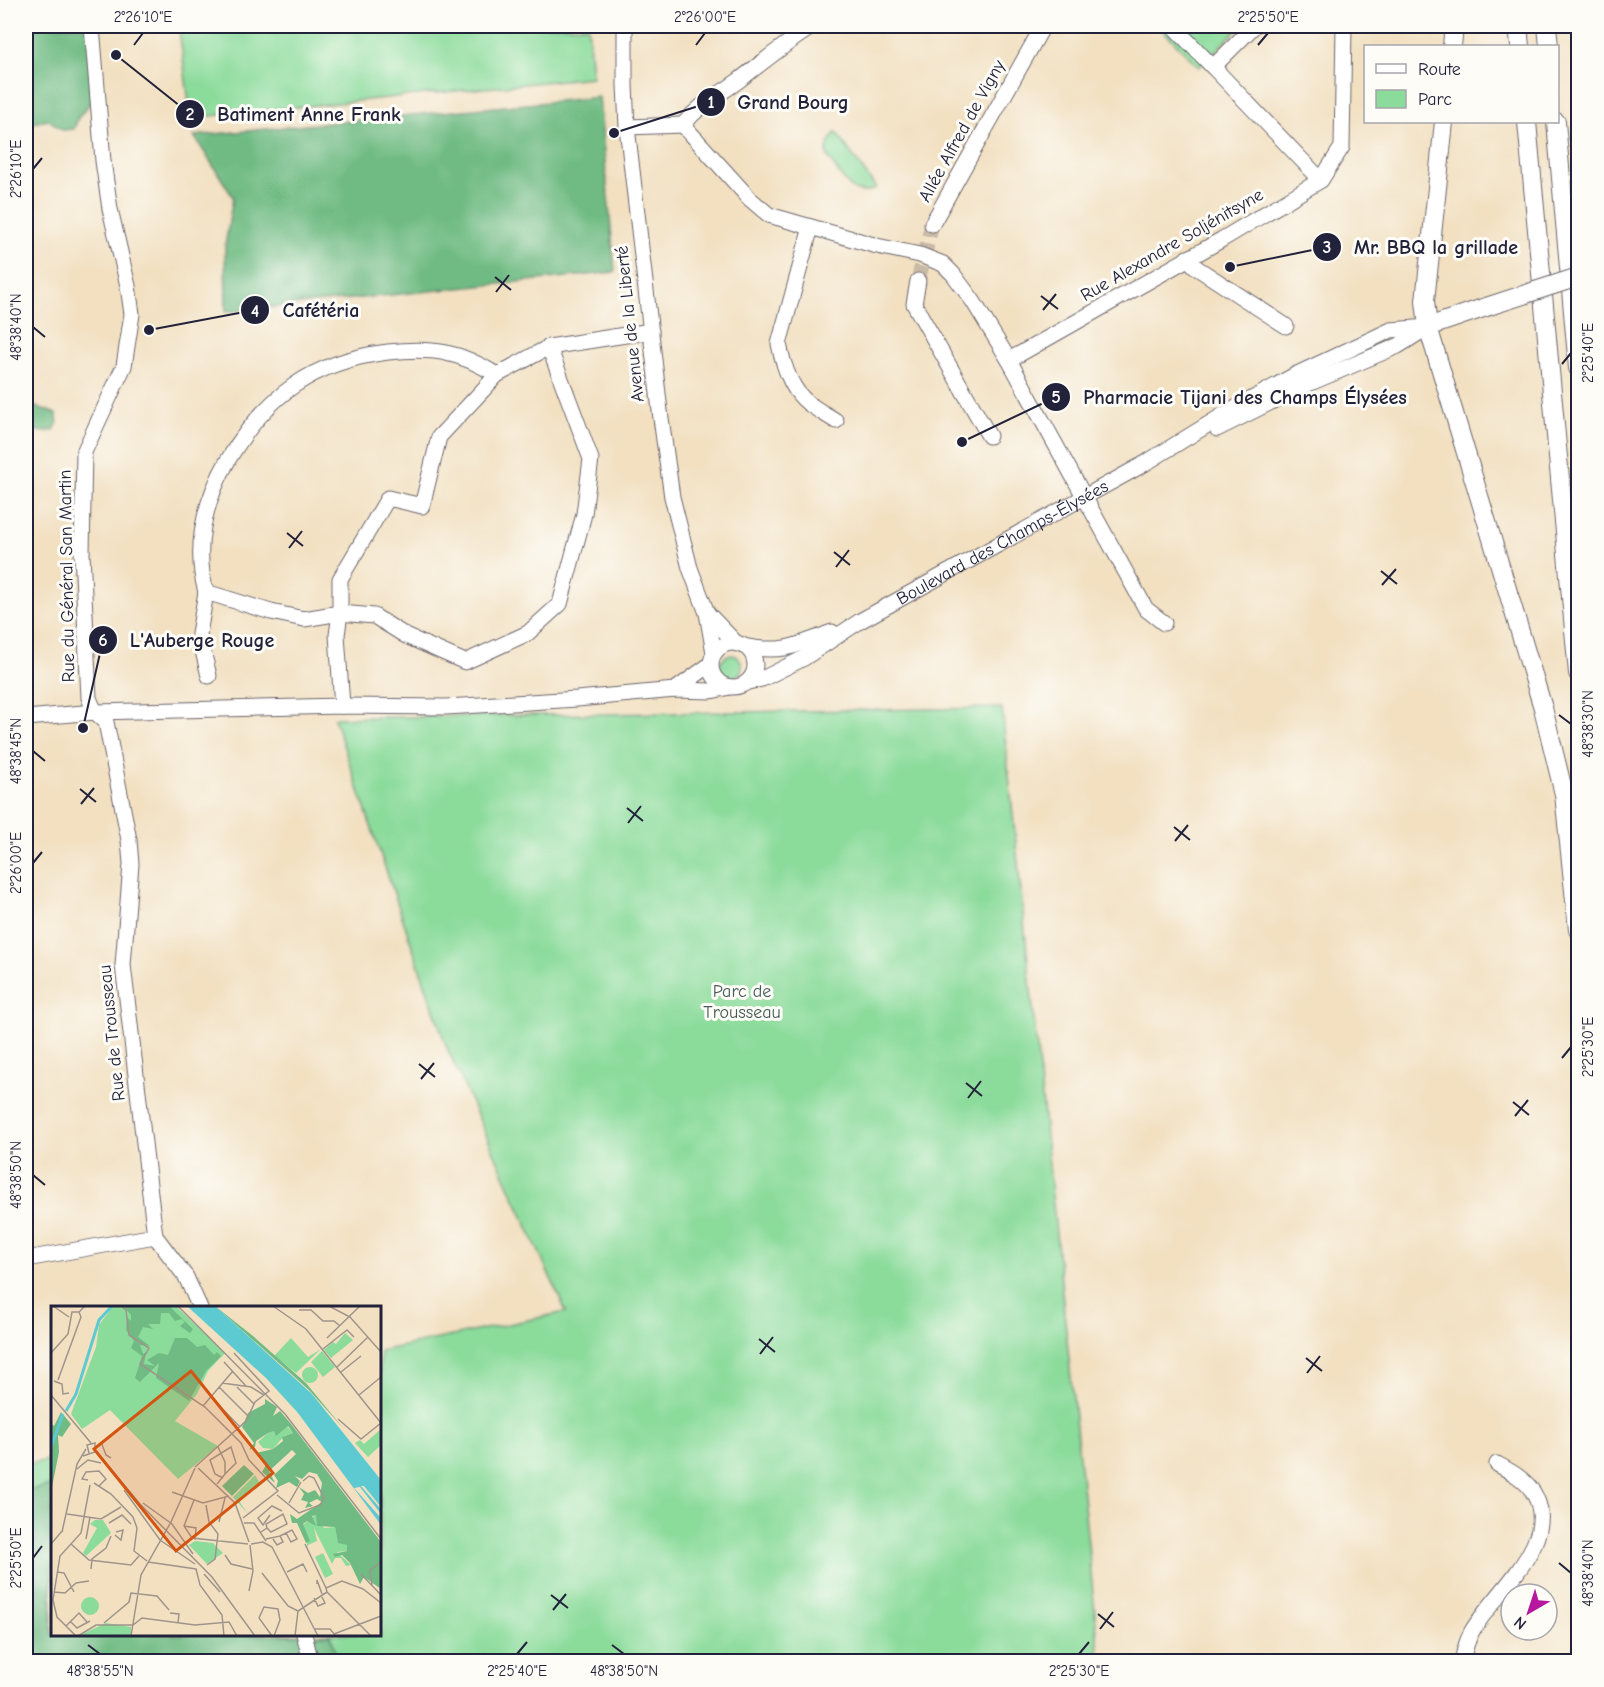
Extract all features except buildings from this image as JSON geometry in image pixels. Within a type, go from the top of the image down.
[{"type":"main road","points":[[1452,45],[1454,26]]},
{"type":"main road","points":[[1518,26],[1520,45]]},
{"type":"main road","points":[[1547,26],[1549,45]]},
{"type":"main road","points":[[1444,123],[1425,301],[1428,327],[1491,532],[1564,794],[1578,930]]},
{"type":"main road","points":[[1527,123],[1578,673]]},
{"type":"main road","points":[[1556,123],[1578,368]]},
{"type":"main road","name":"Boulevard des Champs-Élysées","points":[[1428,327],[1578,277]]},
{"type":"street","name":"Rue du Général San Martin","points":[[92,26],[107,189],[132,314],[124,366],[88,439],[84,452],[82,553],[89,698],[95,712]]},
{"type":"street","name":"Avenue de la Liberté","points":[[625,26],[627,127],[660,411],[672,497],[690,568],[707,613],[712,658]]},
{"type":"street","points":[[627,127],[683,125],[705,101],[813,26]]},
{"type":"street","name":"Allée Alfred de Vigny","points":[[932,224],[1043,26]]},
{"type":"street","points":[[1173,26],[1321,180]]},
{"type":"street","points":[[1213,67],[1254,26]]},
{"type":"street","name":"Rue Alexandre Soljénitsyne","points":[[1009,360],[1321,180],[1342,147],[1344,26]]},
{"type":"street","points":[[683,125],[750,199],[769,215],[877,246],[920,255],[943,264],[953,274],[973,301],[1009,360],[1146,609],[1164,623]]},
{"type":"street","points":[[812,227],[779,344],[782,362],[806,402],[836,421]]},
{"type":"street","points":[[1187,258],[1197,268],[1286,326]]},
{"type":"street","points":[[918,280],[914,304],[989,436]]},
{"type":"street","name":"Boulevard des Champs-Élysées","points":[[748,681],[762,679],[804,658],[860,621],[1144,464],[1225,414],[1295,375],[1391,330],[1428,327]]},
{"type":"street","points":[[342,706],[337,635],[340,613],[340,579],[388,498],[422,506],[439,437],[497,375],[549,347],[651,331]]},
{"type":"street","points":[[206,592],[271,612],[304,619],[340,613],[374,616],[406,636],[465,662],[528,633],[560,604],[584,514],[591,459],[549,347]]},
{"type":"street","points":[[209,676],[199,634],[206,592],[200,551],[202,526],[217,479],[253,423],[271,403],[288,390],[336,362],[364,355],[404,351],[438,351],[477,362],[497,375]]},
{"type":"street","name":"Avenue de la Liberté","points":[[707,613],[739,645]]},
{"type":"street","name":"Boulevard des Champs-Élysées","points":[[739,645],[764,650],[780,650],[860,621]]},
{"type":"street","points":[[26,718],[95,712],[342,706],[446,707],[675,690],[711,691],[737,687],[748,681],[752,676],[755,662],[748,650],[739,645],[724,645],[675,690]]},
{"type":"street","points":[[712,658],[716,679],[730,687]]},
{"type":"street","name":"Rue de Trousseau","points":[[95,712],[106,722],[129,840],[131,864],[123,965],[155,1236]]},
{"type":"street","points":[[26,1259],[155,1236],[186,1277],[199,1306]]},
{"type":"street","points":[[1462,1662],[1471,1632],[1530,1554],[1540,1533],[1540,1513],[1533,1492],[1516,1474],[1497,1464]]},
{"type":"street","points":[[303,1636],[311,1662]]},
{"type":"green space","points":[[26,26],[90,26],[96,96],[78,118],[74,129],[62,130],[49,120],[26,124]]},
{"type":"green space","points":[[208,26],[588,26],[592,77],[191,118],[179,29]]},
{"type":"green space","points":[[1159,26],[1241,26],[1199,67]]},
{"type":"green space","points":[[599,97],[615,272],[226,312],[225,246],[233,197],[194,136]]},
{"type":"green space","points":[[836,132],[876,188],[863,192],[858,191],[848,185],[841,176],[827,154],[828,145]]},
{"type":"green space","points":[[26,404],[56,414],[58,422],[54,430],[44,432],[26,429]]},
{"type":"green space","points":[[731,655],[739,658],[742,666],[739,674],[731,677],[723,674],[720,666],[723,658]]},
{"type":"green space","name":"Parc de Trousseau","points":[[1002,708],[1100,1661],[26,1661],[26,1465],[51,1459],[51,1636],[381,1636],[381,1351],[566,1312],[447,1048],[334,718]]},
{"type":"green space","points":[[51,1485],[51,1636],[331,1636],[338,1661],[26,1661],[26,1491]]},
{"type":"tunnel","points":[[918,281],[932,224]]},
{"type":"place","name":"Batiment Anne Frank","points":[[116,55]]},
{"type":"place","name":"Grand Bourg","points":[[614,133]]},
{"type":"place","name":"Mr. BBQ la grillade","points":[[1230,267]]},
{"type":"place","name":"Cafétéria","points":[[149,330]]},
{"type":"place","name":"Pharmacie Tijani des Champs Élysées","points":[[962,442]]},
{"type":"place","name":"L'Auberge Rouge","points":[[83,728]]}]
